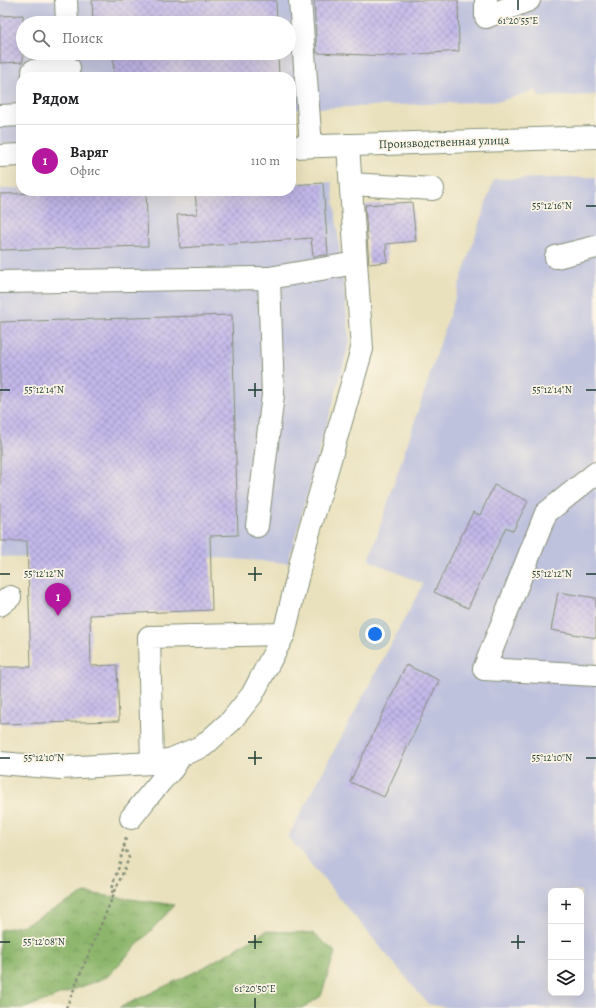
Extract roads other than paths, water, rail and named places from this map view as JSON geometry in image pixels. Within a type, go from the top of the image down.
[{"type":"street","points":[[66,0],[67,16]]},
{"type":"street","points":[[300,0],[301,146]]},
{"type":"street","points":[[486,0],[486,17],[529,0]]},
{"type":"street","points":[[33,72],[69,66]]},
{"type":"street","points":[[0,116],[16,115]]},
{"type":"street","name":"Производственная улица","points":[[301,146],[596,137]]},
{"type":"street","points":[[0,763],[61,768],[152,762],[172,759],[203,746],[232,722],[252,695],[284,634],[304,549],[362,349],[348,145]]},
{"type":"street","points":[[0,156],[16,155]]},
{"type":"street","points":[[351,184],[433,189]]},
{"type":"street","points":[[556,257],[596,247]]},
{"type":"street","points":[[0,282],[269,278],[356,263]]},
{"type":"street","points":[[257,526],[273,395],[269,278]]},
{"type":"street","points":[[596,473],[546,513],[484,669],[596,675]]},
{"type":"street","points":[[152,762],[148,637],[284,634]]},
{"type":"street","points":[[130,818],[147,800],[157,785],[176,766],[179,756]]},
{"type":"place","name":"Варяг","points":[[58,616]]}]
